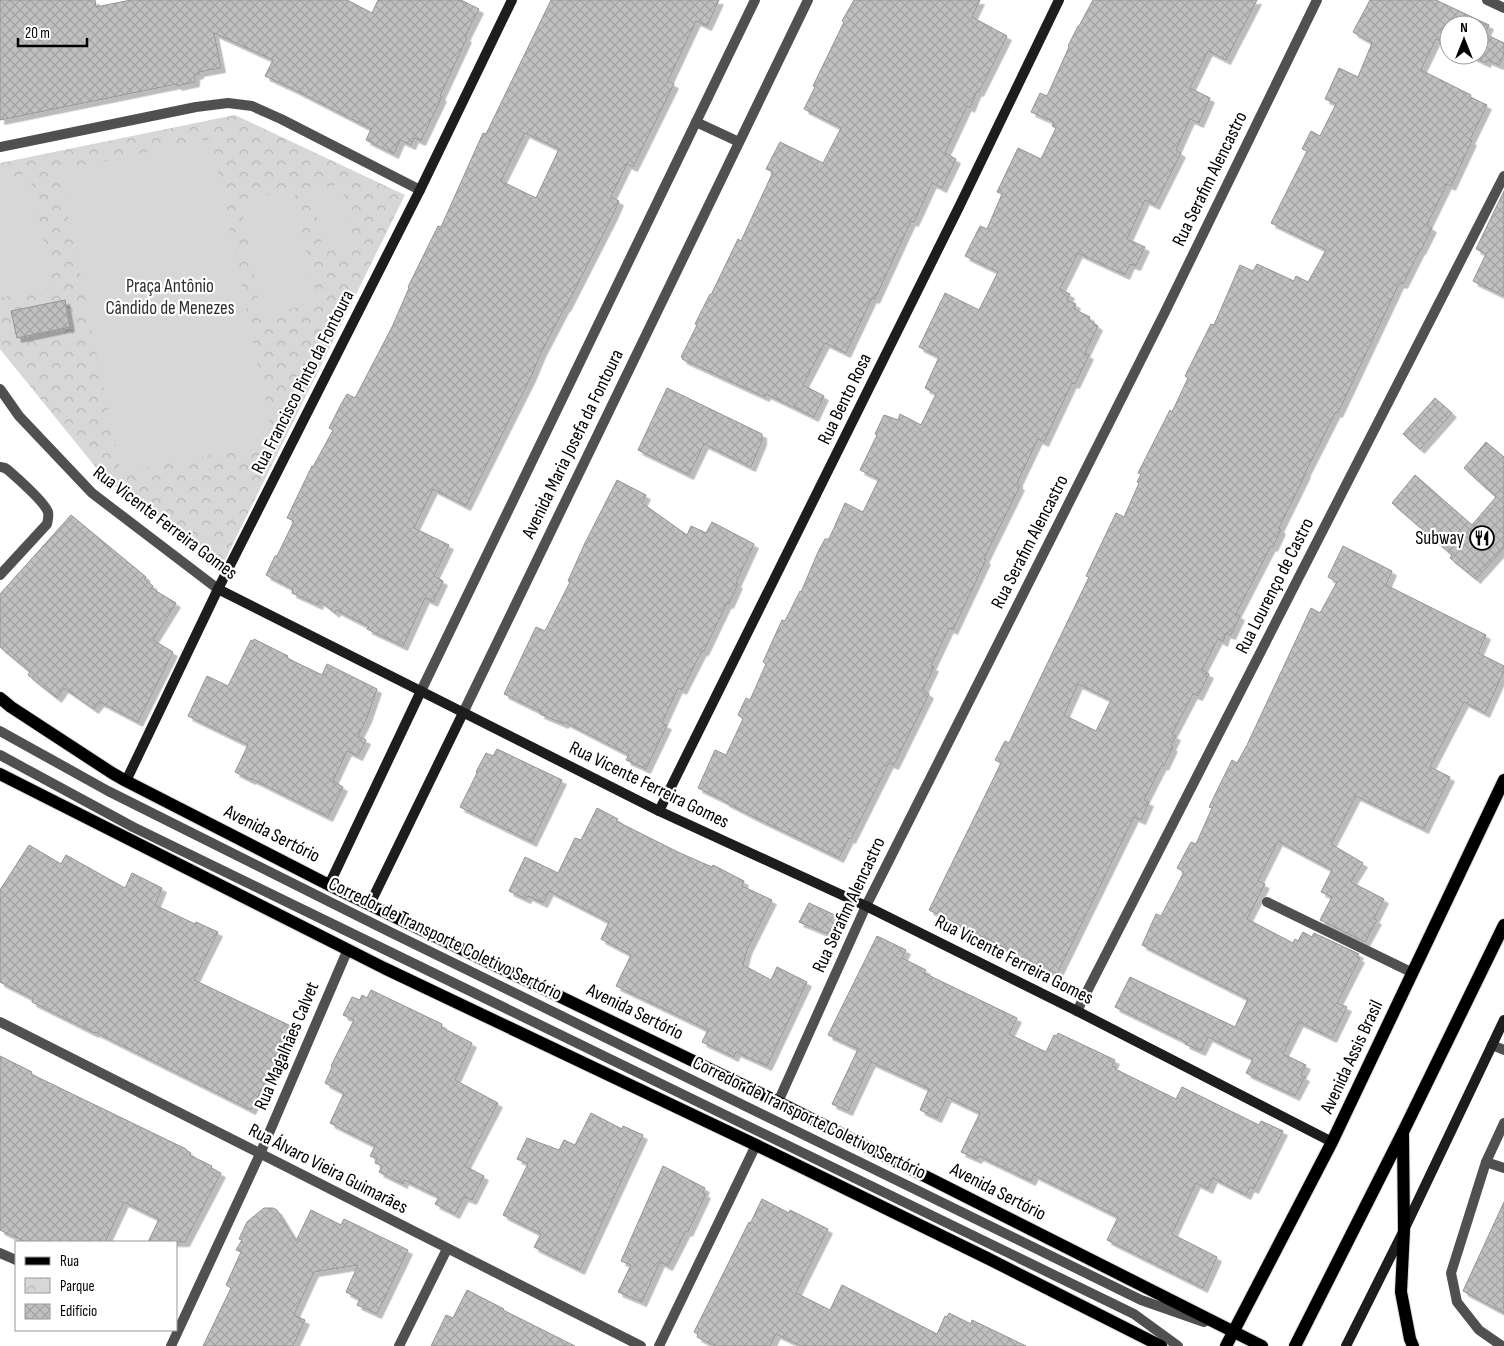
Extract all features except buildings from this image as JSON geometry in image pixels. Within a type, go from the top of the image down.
[{"type":"main road","name":"Avenida Sertório","points":[[0,698],[126,781],[329,884],[778,1102],[1262,1346]]},
{"type":"main road","points":[[0,774],[348,949],[756,1145],[1161,1346]]},
{"type":"main road","name":"Avenida Assis Brasil","points":[[1226,1346],[1332,1142],[1504,780]]},
{"type":"main road","points":[[1295,1346],[1403,1132],[1504,925]]},
{"type":"main road","points":[[1403,1132],[1404,1230],[1401,1292],[1410,1339],[1414,1346]]},
{"type":"street","name":"Rua Francisco Pinto da Fontoura","points":[[126,781],[218,589],[420,190],[512,0]]},
{"type":"street","name":"Avenida Maria Josefa da Fontoura","points":[[329,884],[755,0]]},
{"type":"street","name":"Avenida Maria Josefa da Fontoura","points":[[370,904],[808,0]]},
{"type":"street","name":"Rua Bento Rosa","points":[[659,811],[959,207],[1059,0]]},
{"type":"street","name":"Rua Serafim Alencastro","points":[[778,1102],[866,906],[1160,321],[1317,0]]},
{"type":"street","points":[[1487,0],[1504,8]]},
{"type":"street","points":[[0,147],[196,107],[228,103],[252,106],[281,119],[420,190]]},
{"type":"street","points":[[696,122],[738,142]]},
{"type":"street","name":"Rua Lourenço de Castro","points":[[1077,1011],[1504,176]]},
{"type":"street","name":"Rua Vicente Ferreira Gomes","points":[[0,388],[19,416],[92,493],[218,589],[659,811],[866,906],[1077,1011],[1332,1142]]},
{"type":"street","points":[[0,468],[8,470],[42,503],[49,517],[47,524],[0,575]]},
{"type":"street","name":"Corredor de Transporte Coletivo Sertório","points":[[0,731],[108,791],[386,930],[1123,1292],[1233,1332]]},
{"type":"street","name":"Corredor de Transporte Coletivo Sertório","points":[[0,755],[133,827],[1134,1314],[1178,1346]]},
{"type":"street","points":[[1268,902],[1413,973]]},
{"type":"street","name":"Rua Magalhães Calvet","points":[[178,1320],[260,1154],[348,949]]},
{"type":"street","points":[[1346,1346],[1404,1230],[1504,1020]]},
{"type":"street","name":"Rua Álvaro Vieira Guimarães","points":[[0,1022],[641,1346]]},
{"type":"street","points":[[1492,1045],[1504,1050]]},
{"type":"street","points":[[1502,1346],[1479,1330],[1457,1302],[1452,1273],[1486,1162],[1504,1124]]},
{"type":"street","points":[[659,1346],[756,1145]]},
{"type":"street","points":[[1486,1162],[1504,1168]]},
{"type":"street","points":[[398,1346],[447,1249]]},
{"type":"street","points":[[0,1253],[15,1260]]},
{"type":"street","name":"Rua Magalhães Calvet","points":[[171,1346],[172,1332]]},
{"type":"green space","name":"Praça Antônio Cândido de Menezes","points":[[235,115],[405,195],[223,564],[106,480],[0,349],[0,163]]},
{"type":"green space","points":[[211,139],[274,442],[121,473],[59,171]]},
{"type":"green space","points":[[29,173],[54,287],[0,298],[0,179]]},
{"type":"green space","points":[[342,184],[353,247],[323,252],[312,190]]},
{"type":"green space","points":[[294,190],[316,304],[261,314],[240,200]]},
{"type":"place","name":"Subway","points":[[1482,538]]}]
